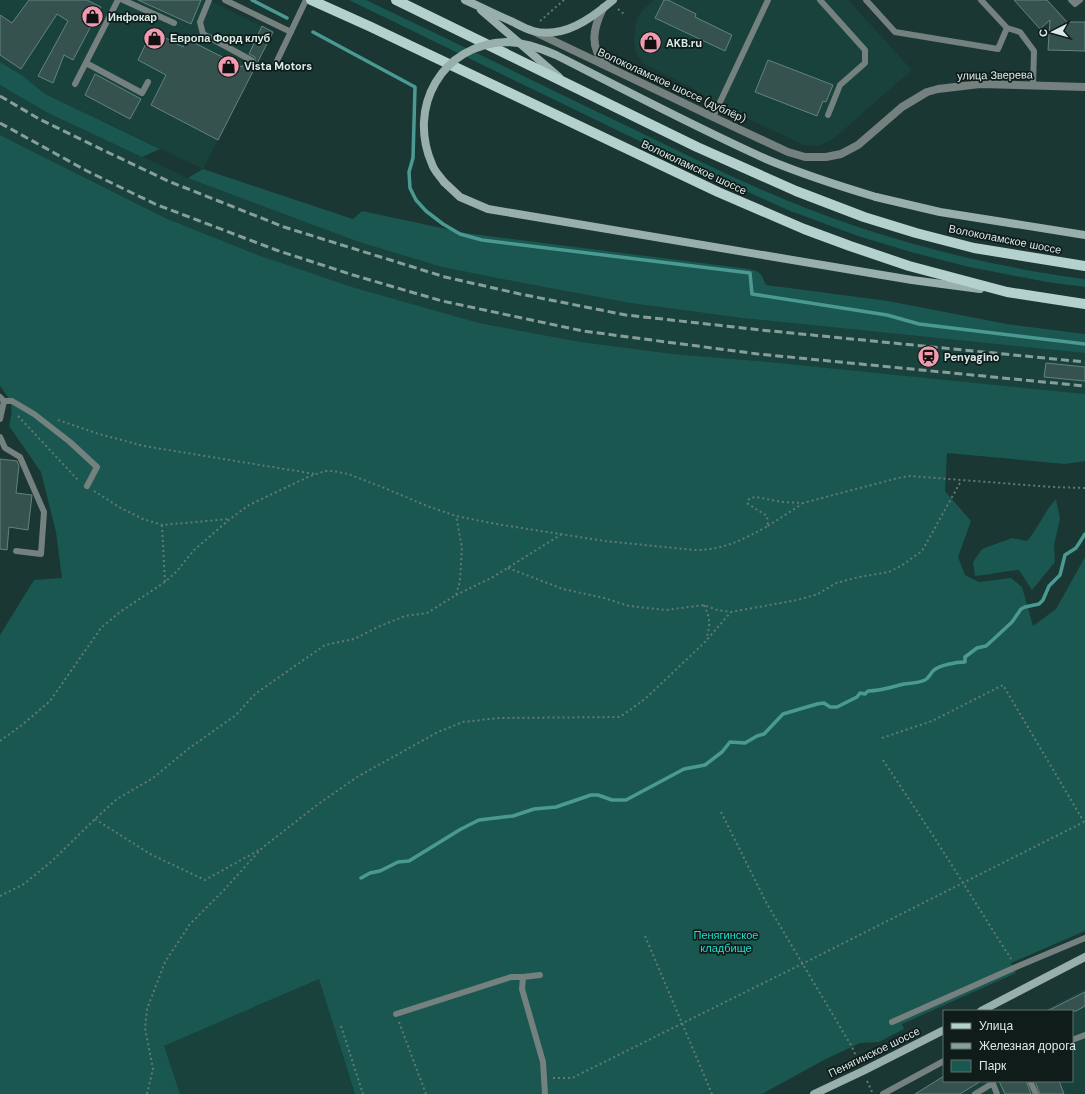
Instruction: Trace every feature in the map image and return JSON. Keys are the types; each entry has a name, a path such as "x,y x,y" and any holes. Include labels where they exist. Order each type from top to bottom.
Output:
{"main road":[{"name":"Волоколамское шоссе","path":"311,0 372,27 718,192 804,229 909,266 1007,292 1085,304"},
{"name":"Волоколамское шоссе","path":"396,0 697,147 796,191 864,217 916,233 974,248 1085,266"},
{"path":"532,31 556,33 569,29 586,21 612,0"},
{"path":"469,2 566,82"},
{"name":"Волоколамское шоссе (дублёр)","path":"469,2 532,31"},
{"path":"1007,292 912,280 488,209 460,198 444,182 432,166 424,138 424,114 430,92 443,72 461,56 482,46 506,42 520,43 556,54 670,113 767,159 835,185 876,197 940,212 1085,235"},
{"path":"983,1010 1085,957"},
{"name":"Пенягинское шоссе","path":"814,1094 943,1031"}],"street":[{"path":"604,8 596,22 595,43 597,53 611,68"},
{"name":"Волоколамское шоссе (дублёр)","path":"532,31 788,152 805,157 826,157 841,154 858,145 872,134"},
{"name":"улица Зверева","path":"872,134 902,107 927,92 938,89 980,84 1085,87"}],"lane":[{"path":"75,84 118,0"},
{"path":"123,0 174,23"},
{"path":"209,0 200,22 203,34 251,60"},
{"path":"225,0 291,32"},
{"path":"276,63 306,0"},
{"path":"713,117 768,0"},
{"path":"820,0 865,50 865,63 840,85 828,115"},
{"path":"866,0 895,32 998,49 1007,28"},
{"path":"981,0 1007,28 1020,32 1034,51 1033,85"},
{"path":"1071,0 1075,4 1080,0"},
{"path":"86,63 142,93 148,82"},
{"path":"0,419 2,399 12,401 34,414 70,442 97,467 87,486"},
{"path":"0,437 5,448 20,457 44,512 41,554 16,551"},
{"path":"892,1022 1085,938"},
{"path":"396,1014 511,977 540,975"},
{"path":"523,977 522,989 543,1062 545,1094"},
{"path":"1073,1040 1083,1036 1085,1043"},
{"path":"883,1094 943,1062"},
{"path":"976,1094 993,1082 998,1094"},
{"path":"1030,1082 1036,1094"}],"path":[{"path":"538,24 564,0"},
{"path":"618,9 624,14"},
{"path":"2,399 81,482 119,507 142,519 162,525 230,519"},
{"path":"53,419 99,434 144,446 316,474"},
{"path":"0,740 22,725 50,701 101,628 120,612 166,582 194,550 230,519 249,504 316,474 333,471 348,474 456,516 496,524 605,541 694,550 709,550 725,547 768,526 803,503"},
{"path":"768,526 767,516 748,504 748,500 751,498 764,498 782,502 803,503 898,478 923,477 961,481 1085,488"},
{"path":"508,568 563,589 604,598 629,606 666,610 704,605 717,610 731,612 797,600 818,594 836,583 859,577 889,572 902,566 922,551 961,481"},
{"path":"456,516 462,547 460,580 456,595"},
{"path":"162,525 166,582"},
{"path":"0,896 24,884 52,861 95,818 117,799 153,778 188,749 236,715 255,694 325,645 354,639 405,616 426,613 456,595 493,577 562,534"},
{"path":"704,605 709,614 710,629 704,642"},
{"path":"95,818 150,854 205,880 262,848 317,805 357,777 438,732 463,722 499,718 620,717 645,699 704,642 731,612"},
{"path":"544,1078 572,1078 1085,823 1003,685 932,720 882,738"},
{"path":"883,760 1016,967"},
{"path":"721,812 767,904 852,1047 857,1059"},
{"path":"147,1094 153,1069 145,1028 147,1009 165,962 190,924 224,890 262,848"},
{"path":"645,936 712,1094"},
{"path":"396,1014 426,1094"},
{"path":"341,1026 363,1094"},
{"path":"866,1078 873,1094"}],"shaded area":[{"path":"0,0 209,0 273,32 203,169 45,94 23,76 0,62"},
{"path":"654,0 848,0 912,70 832,140 819,145 804,145 712,102 698,91 644,64 635,52 634,36 637,18"},
{"path":"0,85 48,113 188,178 359,242 442,267 630,303 742,318 1085,353 1085,394 769,362 673,354 581,342 479,323 352,287 258,255 165,218 0,135"},
{"path":"319,979 355,1094 180,1094 164,1046"},
{"path":"1085,989 1085,1094 914,1094 943,1077 943,1082 1073,1082 1073,1010 1045,1010"}],"green space":[{"path":"349,0 366,0 715,168 772,194 831,218 888,237 972,259 1085,279 1085,287 1047,282 969,267 911,252 858,236 788,210 693,167"},
{"path":"0,62 23,76 45,94 160,149 142,157 48,113 0,85"},
{"name":"Пенягинское кладбище","path":"0,135 165,218 258,255 352,287 479,323 581,342 673,354 769,362 1085,394 1085,461 1065,464 947,453 945,491 971,521 958,557 965,575 979,582 1011,578 1022,587 1033,626 1056,609 1085,557 1085,931 1011,963 1016,973 902,1024 904,1029 879,1042 860,1043 824,1060 762,1094 355,1094 319,979 164,1046 180,1094 0,1094 0,635 34,580 62,578 56,532 41,472 9,426 12,409 11,404 0,386"},
{"path":"203,169 353,219 362,211 465,233 749,269 760,274 766,285 888,301 1007,324 1085,334 1085,353 742,318 630,303 442,267 359,242 188,178"},
{"path":"1056,499 1060,519 1054,545 1055,562 1032,590 1019,570 975,576 973,562 982,549 1012,538 1027,541"}],"building":[{"path":"29,0 87,0 101,7 73,60 64,55 53,83 38,76 68,21 57,14 21,69 0,55 0,15 12,23"},
{"path":"138,0 201,0 191,24"},
{"path":"664,0 668,0 696,14 695,17 732,35 725,51 655,18"},
{"path":"1014,0 1047,0 1067,22 1085,22 1085,51 1048,50 1050,20 1040,29"},
{"path":"262,26 273,32 218,140 151,105 166,75 138,60 152,31 183,47 187,39 242,67 245,62 251,64 255,62 255,57 249,54"},
{"path":"768,60 833,85 826,102 823,101 817,116 755,92"},
{"path":"95,74 141,99 130,119 85,95"},
{"path":"1046,363 1085,367 1085,381 1044,377"},
{"path":"0,459 17,461 19,466 16,493 32,495 28,530 9,527 7,550 0,549"},
{"path":"1085,992 1085,1006 1076,1011 1049,1010"},
{"path":"943,1077 943,1082 979,1082 960,1094 915,1094"},
{"path":"999,1082 1026,1082 1031,1094 1005,1094"},
{"path":"1035,1082 1059,1082 1064,1094 1040,1094"}],"waterway":[{"path":"252,0 287,18"},
{"path":"313,32 415,87 413,158 409,172 410,188 416,200 426,211 443,224 460,234 482,240 750,273 752,294 887,315 919,324 1085,344"},
{"path":"361,878 398,862 409,861 461,829 479,820 513,816 534,809 556,807 591,795 598,795 612,800 626,800 684,769 705,765 722,752 730,742 745,743 764,734 783,714 824,703 830,707 837,707 857,697 860,693 865,694 868,691 882,690 904,684 920,682 926,679 939,667 953,663 965,662 965,657 977,648 986,646 1012,622 1021,609 1039,604 1043,600 1049,586 1060,575 1065,555 1076,548 1085,534"}],"railway":[{"path":"0,96 41,120 168,181 284,227 445,277 520,294 626,315 1085,362"},
{"path":"0,123 87,171 155,204 276,250 353,275 442,301 583,331 758,354 1085,386"}],"place":[{"name":"Инфокар","path":"92,17"},
{"name":"Европа Форд клуб","path":"155,38"},
{"name":"AKB.ru","path":"650,43"},
{"name":"Vista Motors","path":"229,66"},
{"name":"Penyagino","path":"929,357"}]}
